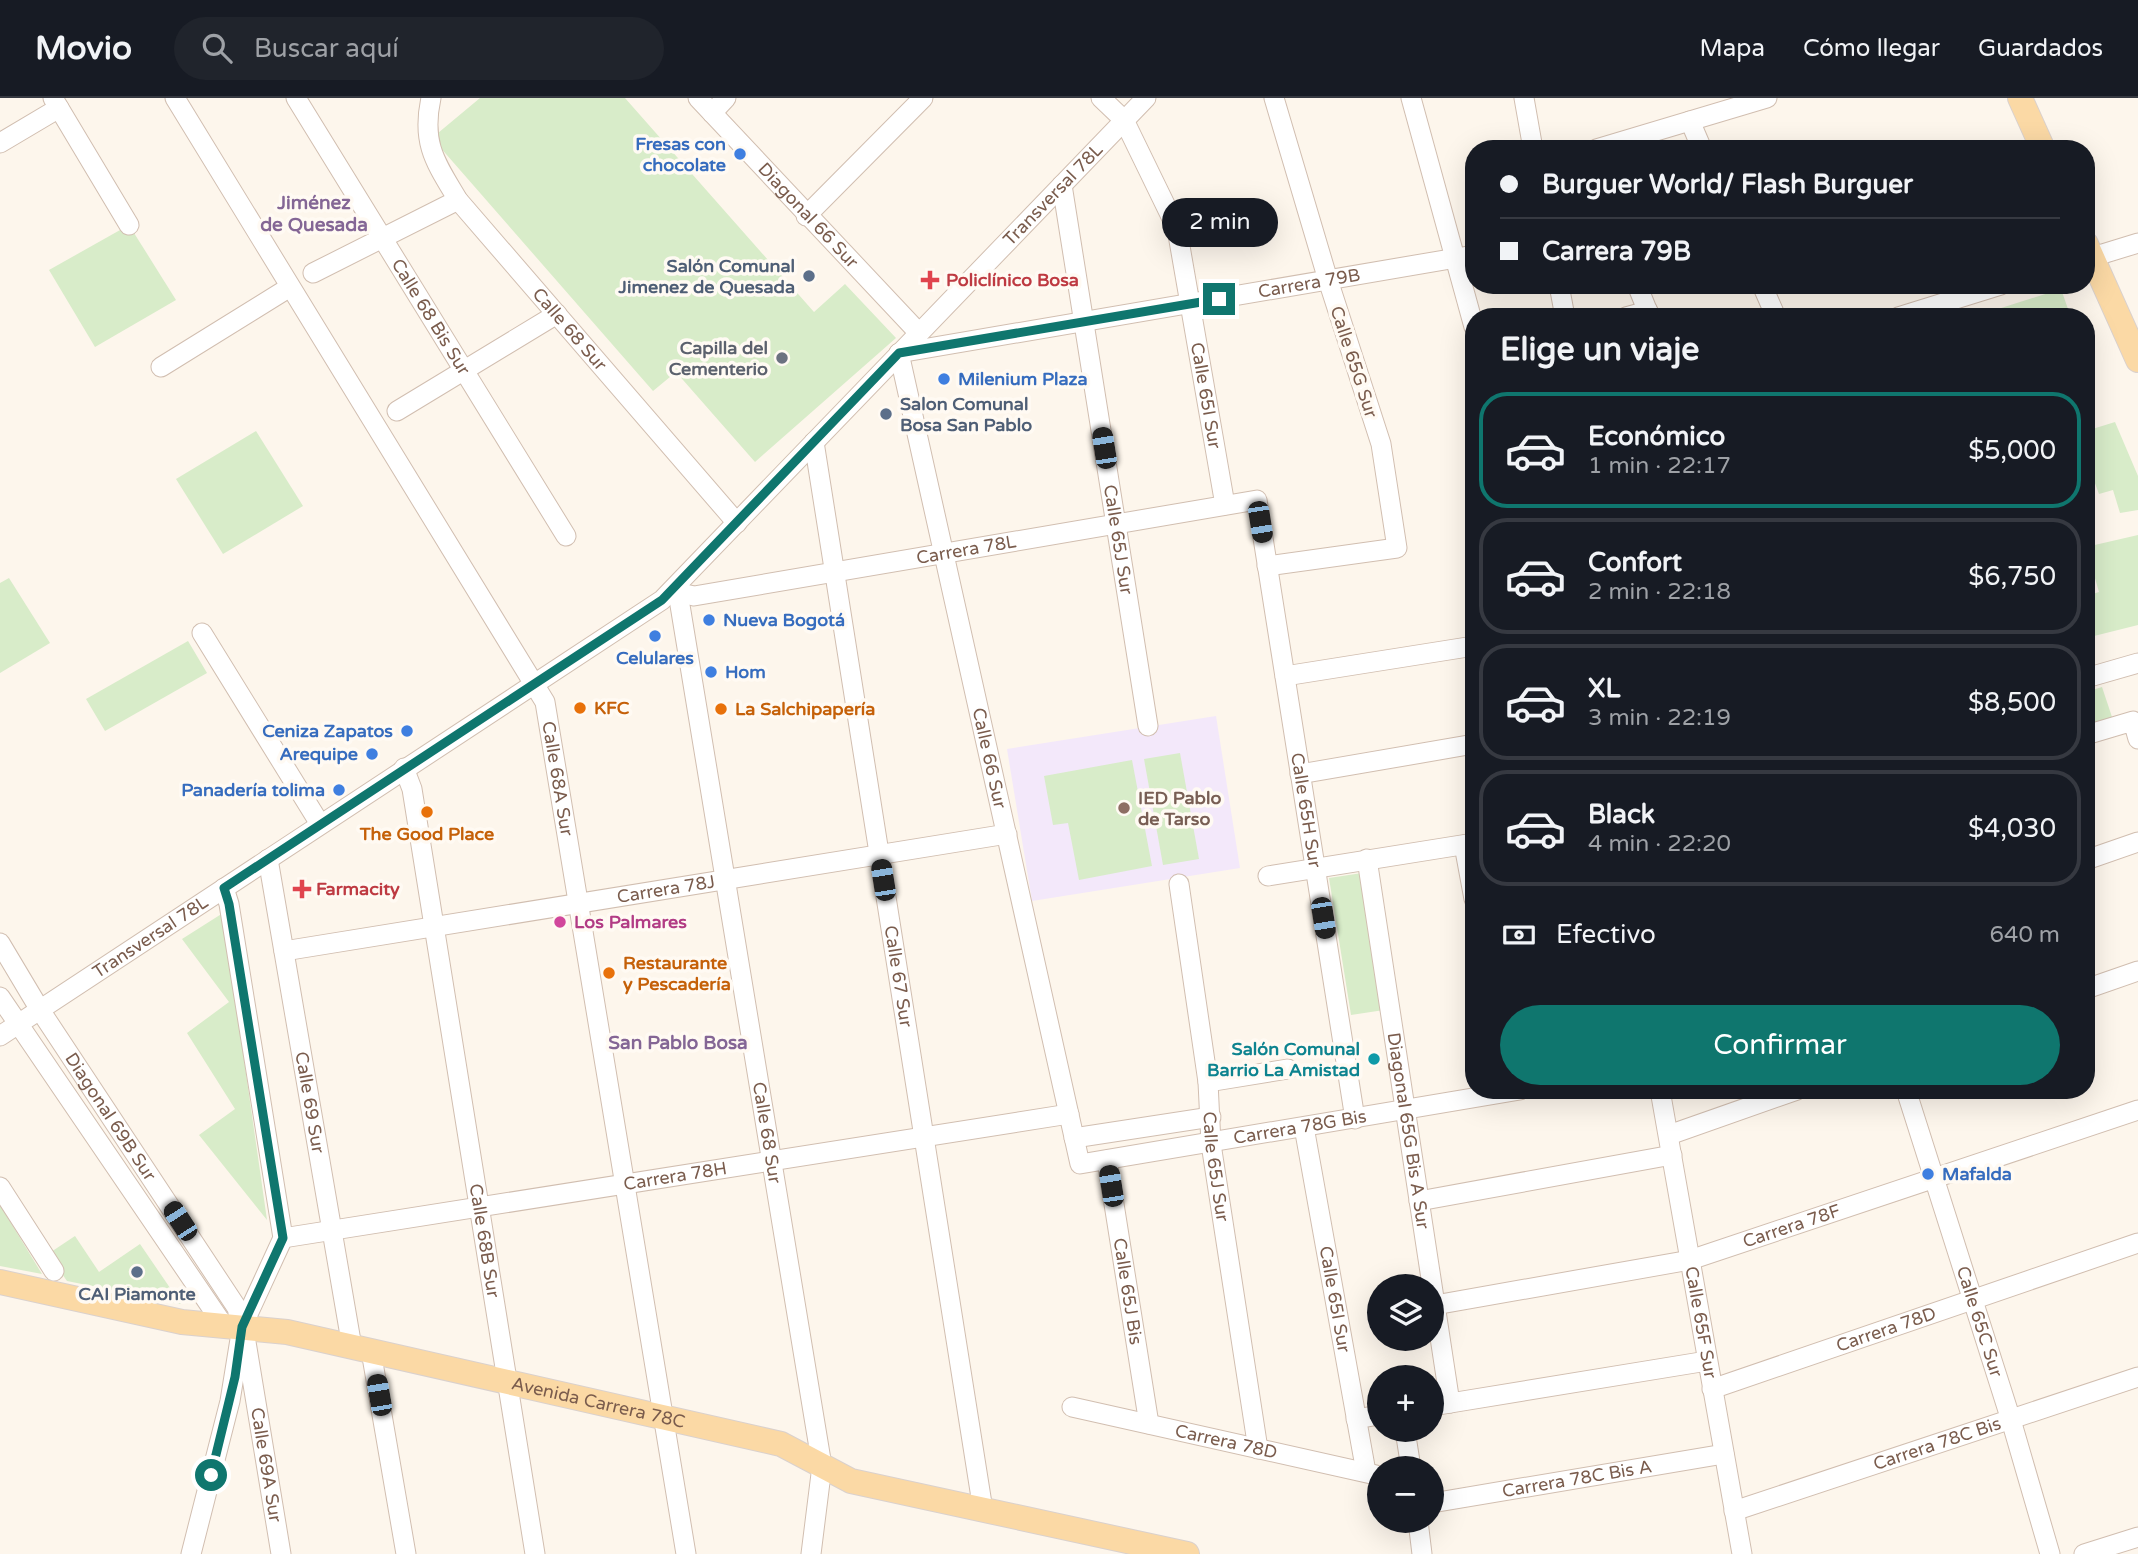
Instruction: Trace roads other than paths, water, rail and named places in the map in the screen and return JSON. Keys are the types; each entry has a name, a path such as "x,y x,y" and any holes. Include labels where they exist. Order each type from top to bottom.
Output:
{"main road":[{"path":"2020,98 2039,140"},
{"path":"2095,269 2138,360"},
{"name":"Avenida Carrera 78C","path":"0,1282 167,1320 287,1332 781,1444 851,1481 1177,1553"}],"street":[{"name":"Calle 68A Sur","path":"175,98 545,702 687,1554"},
{"name":"Calle 68 Bis Sur","path":"296,98 566,536"},
{"name":"Calle 68 Sur","path":"431,98 426,122 431,155 458,200 737,523"},
{"name":"Diagonal 66 Sur","path":"698,98 806,216 919,333"},
{"path":"712,113 726,98"},
{"path":"806,216 923,98"},
{"name":"Calle 65I Sur","path":"1101,98 1124,120 1177,229 1225,505"},
{"name":"Transversal 78L","path":"0,1036 677,587 1146,98"},
{"name":"Calle 65G Sur","path":"1268,566 1396,548 1381,444 1328,280 1274,98"},
{"path":"1411,98 1465,257"},
{"path":"1524,98 1531,140"},
{"path":"1627,140 1767,98"},
{"path":"0,143 56,103 129,225"},
{"path":"1690,121 1698,140"},
{"name":"Calle 65J Sur","path":"1062,185 1148,726"},
{"path":"313,273 458,200"},
{"path":"2095,252 2138,243"},
{"name":"Carrera 79B","path":"899,353 1465,257"},
{"path":"161,367 290,287"},
{"path":"1927,308 1972,294"},
{"path":"397,411 557,314"},
{"name":"Calle 66 Sur","path":"899,353 1080,1164"},
{"name":"Calle 67 Sur","path":"814,442 983,1510"},
{"name":"Carrera 78L","path":"677,587 685,594 694,596 1257,500"},
{"name":"Calle 65H Sur","path":"1257,500 1355,1119"},
{"name":"Calle 68 Sur","path":"677,587 822,1466 811,1554"},
{"path":"202,634 320,824"},
{"path":"1285,676 1465,647"},
{"path":"2095,675 2138,663"},
{"path":"2095,734 2135,730"},
{"path":"1300,774 1465,746"},
{"name":"Calle 68B Sur","path":"404,768 412,789 435,926 535,1554"},
{"name":"Carrera 78J","path":"284,951 1007,834"},
{"path":"2095,856 2138,842"},
{"path":"1268,876 1465,845"},
{"name":"Calle 69 Sur","path":"268,859 332,1230 406,1554"},
{"name":"Diagonal 65G Bis A Sur","path":"1367,859 1430,1274"},
{"name":"Calle 65J Sur","path":"1179,884 1208,1082 1211,1144 1258,1449"},
{"path":"191,1554 230,1401 233,1326 283,1238 229,904 224,888"},
{"name":"Diagonal 69B Sur","path":"0,943 40,1010 237,1308 233,1326"},
{"path":"2095,986 2138,971"},
{"name":"Diagonal 69B Sur","path":"0,997 17,1025 233,1326"},
{"path":"1208,1082 1288,1069"},
{"name":"Carrera 78G Bis","path":"1080,1164 1468,1099"},
{"name":"Calle 65F Sur","path":"1662,1099 1742,1554"},
{"path":"1419,1201 1671,1145 1776,1099"},
{"name":"Calle 65C Sur","path":"1909,1099 2011,1420 2050,1554"},
{"name":"Carrera 78F","path":"1444,1303 1690,1260 2138,1110"},
{"name":"Carrera 78H","path":"283,1238 1069,1114"},
{"name":"Carrera 78G Bis","path":"1074,1138 1211,1117"},
{"name":"Calle 65I Sur","path":"1304,1128 1356,1419 1367,1457"},
{"name":"Calle 65J Bis","path":"1107,1160 1149,1424"},
{"path":"0,1188 54,1271"},
{"name":"Carrera 78D","path":"1712,1389 2138,1243"},
{"name":"Calle 69A Sur","path":"233,1326 281,1554"},
{"path":"1444,1405 1707,1361"},
{"name":"Carrera 78C Bis","path":"1734,1511 2138,1377"},
{"name":"Carrera 78D","path":"1072,1407 1367,1473"},
{"path":"1356,1419 1367,1417"},
{"name":"Carrera 78C Bis A","path":"1444,1501 1724,1454"},
{"path":"1419,1533 1422,1554"},
{"path":"2084,1554 2138,1537"}],"place":[{"name":"Fresas con chocolate","path":"740,154"},
{"name":"Salón Comunal Jimenez de Quesada","path":"809,276"},
{"name":"Policlínico Bosa","path":"930,280"},
{"name":"Capilla del Cementerio","path":"782,358"},
{"name":"Milenium Plaza","path":"944,379"},
{"name":"Salon Comunal Bosa San Pablo","path":"886,414"},
{"name":"Nueva Bogotá","path":"709,620"},
{"name":"Celulares","path":"655,636"},
{"name":"Hom","path":"711,672"},
{"name":"KFC","path":"580,708"},
{"name":"La Salchipapería","path":"721,709"},
{"name":"Ceniza Zapatos","path":"407,731"},
{"name":"Arequipe","path":"372,754"},
{"name":"Panadería tolima","path":"339,790"},
{"name":"IED Pablo de Tarso","path":"1124,808"},
{"name":"The Good Place","path":"427,812"},
{"name":"Farmacity","path":"302,889"},
{"name":"Los Palmares","path":"560,922"},
{"name":"Restaurante y Pescadería","path":"609,973"},
{"name":"Salón Comunal Barrio La Amistad","path":"1374,1059"},
{"name":"Mafalda","path":"1928,1174"},
{"name":"CAI Piamonte","path":"137,1272"}],"district":[{"name":"Jiménez de Quesada","path":"314,214"},
{"name":"San Pablo Bosa","path":"678,1043"}]}
